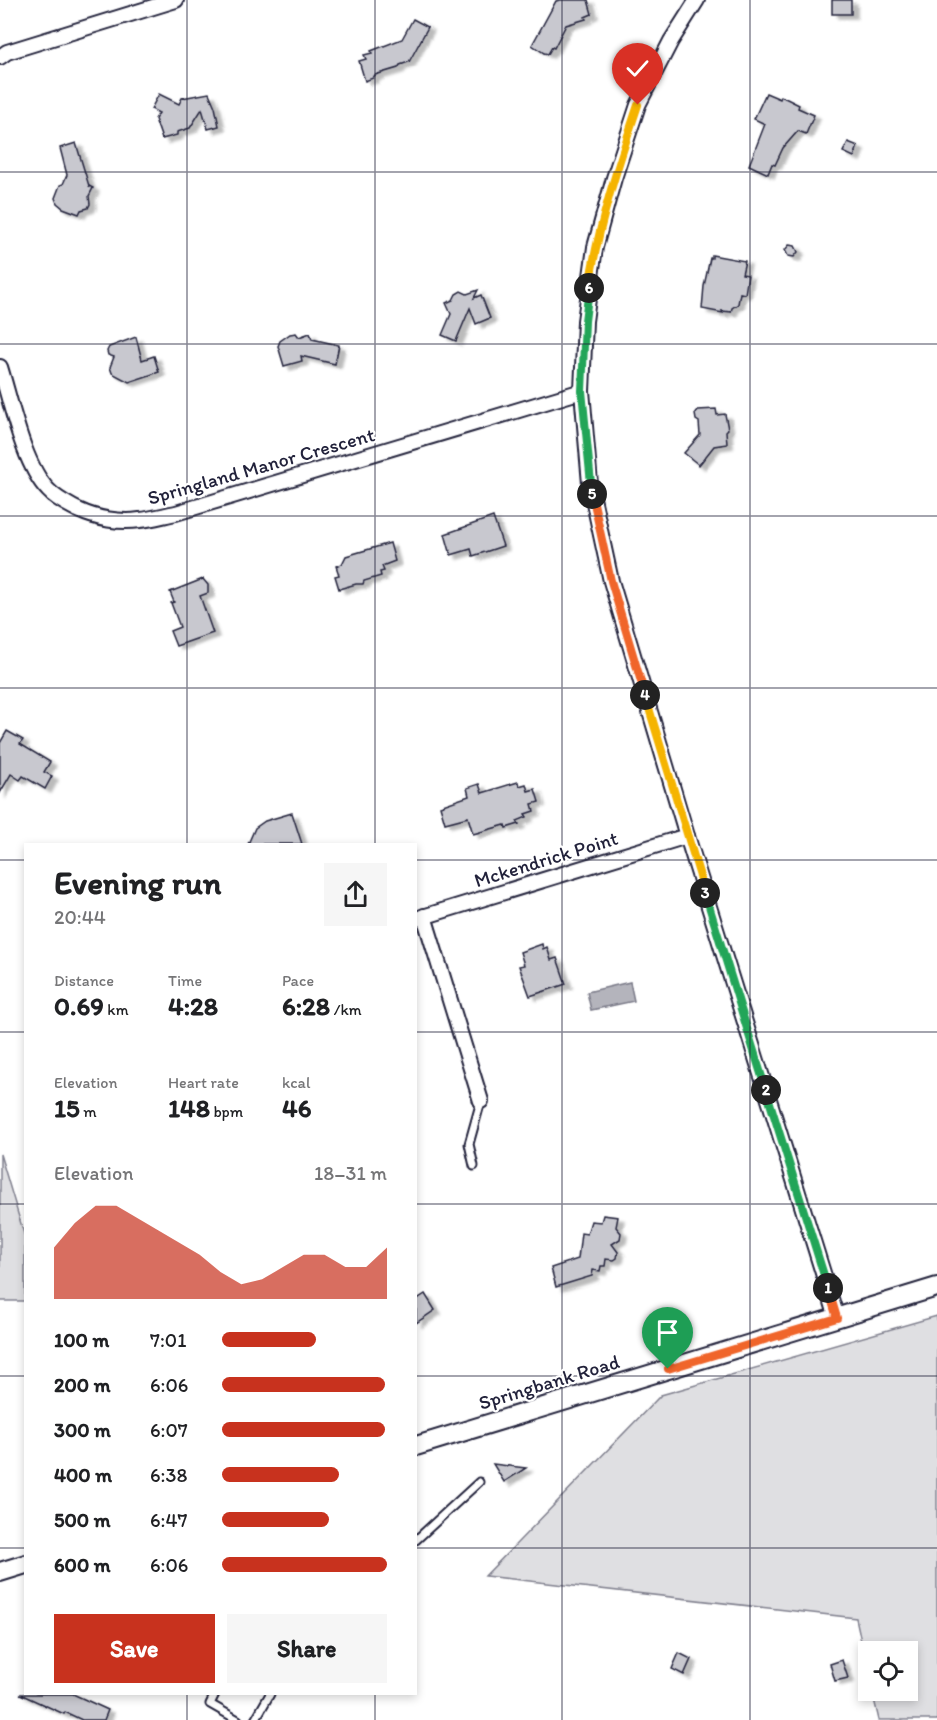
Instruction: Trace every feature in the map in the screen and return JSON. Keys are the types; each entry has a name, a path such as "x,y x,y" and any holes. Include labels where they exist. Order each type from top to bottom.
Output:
{"street":[{"path":"0,57 7,52 176,0"},
{"path":"697,0 671,41 638,105 614,178 596,247 585,321 582,391 590,484 611,581 687,836 837,1318"},
{"name":"Springland Manor Crescent","path":"0,367 26,452 46,489 67,504 91,516 140,521 176,513 582,391"},
{"name":"Mckendrick Point","path":"420,918 687,836"},
{"path":"420,918 482,1101"},
{"name":"Springbank Road","path":"417,1446 937,1287"},
{"path":"0,1572 24,1565"}],"lane":[{"path":"474,1166 469,1144 482,1101"},
{"path":"417,1539 479,1482"},
{"path":"214,1695 210,1704 238,1720"},
{"path":"255,1720 269,1695"}],"shaded area":[{"path":"630,982 634,1001 591,1010 587,992"},
{"path":"0,1154 24,1234 24,1301 0,1301"},
{"path":"937,1316 937,1720 879,1720 874,1701 918,1701 918,1641 861,1641 856,1618 485,1576 661,1395"}],"building":[{"path":"588,0 592,14 585,17 586,19 566,25 554,48 552,47 548,54 544,53 532,45 556,1"},
{"path":"832,0 851,0 851,14 832,14"},
{"path":"413,19 428,27 409,62 365,81 359,61 366,59 364,55 372,53 371,51 402,39"},
{"path":"209,93 219,126 208,129 202,109 190,128 162,139 155,119 159,113 151,109 159,94 179,104 182,98"},
{"path":"766,93 780,99 781,96 799,105 798,108 814,115 806,134 798,131 783,148 768,174 749,165 765,124 754,119"},
{"path":"848,142 858,146 854,157 843,152"},
{"path":"76,143 89,186 93,188 89,196 88,208 81,210 79,214 63,208 55,198 67,175 60,148"},
{"path":"789,245 795,246 798,252 794,257 788,256 785,250"},
{"path":"712,255 745,261 742,274 748,275 745,294 740,293 738,304 732,308 731,312 722,311 723,313 702,309 704,286"},
{"path":"478,290 474,298 481,295 490,318 476,324 470,308 456,341 442,335 451,314 446,303 453,300 461,291 467,294"},
{"path":"296,333 299,337 310,333 312,339 339,345 335,364 301,356 302,361 284,366 278,346 280,341"},
{"path":"136,337 142,360 154,356 159,372 129,382 112,373 110,367 114,357 108,355 107,351 109,347"},
{"path":"716,409 717,415 725,414 728,429 726,431 727,444 714,446 699,465 684,453 700,435 699,422 695,414 698,410"},
{"path":"493,517 503,546 473,556 471,549 451,555 445,534"},
{"path":"390,543 395,561 382,566 384,571 380,572 381,576 364,581 363,584 339,589 335,576 339,575 336,566 342,564 346,556"},
{"path":"203,579 208,585 208,593 200,596 213,633 176,646 170,631 180,627 171,603 174,602 170,592"},
{"path":"7,731 23,740 20,744 50,762 44,772 52,776 45,789 23,776 20,780 11,774 0,793 0,743"},
{"path":"518,782 519,786 526,784 528,791 535,789 539,802 532,804 534,811 525,814 527,817 517,821 519,824 506,828 505,825 473,834 468,817 445,823 440,806 469,796 467,788 479,784 482,793"},
{"path":"292,813 302,843 248,843 255,828 265,821"},
{"path":"542,944 543,949 547,947 551,960 557,958 566,984 530,996 519,966 524,965 520,952"},
{"path":"603,1215 618,1217 616,1227 621,1233 620,1239 612,1244 618,1252 617,1258 606,1259 605,1266 601,1266 600,1271 593,1270 592,1276 556,1287 551,1268 578,1259 581,1233 587,1234 591,1221 601,1222"},
{"path":"425,1294 435,1310 417,1322 417,1299"},
{"path":"493,1464 526,1468 504,1482"},
{"path":"679,1653 691,1659 684,1675 672,1669"},
{"path":"842,1660 848,1678 835,1681 830,1664"},
{"path":"20,1694 75,1695 108,1710 104,1720 82,1720 65,1712 64,1714"}],"route":[{"path":"638,105 614,178 596,247 589,287 582,391 590,484 611,581 687,836 837,1318 668,1369"}]}
